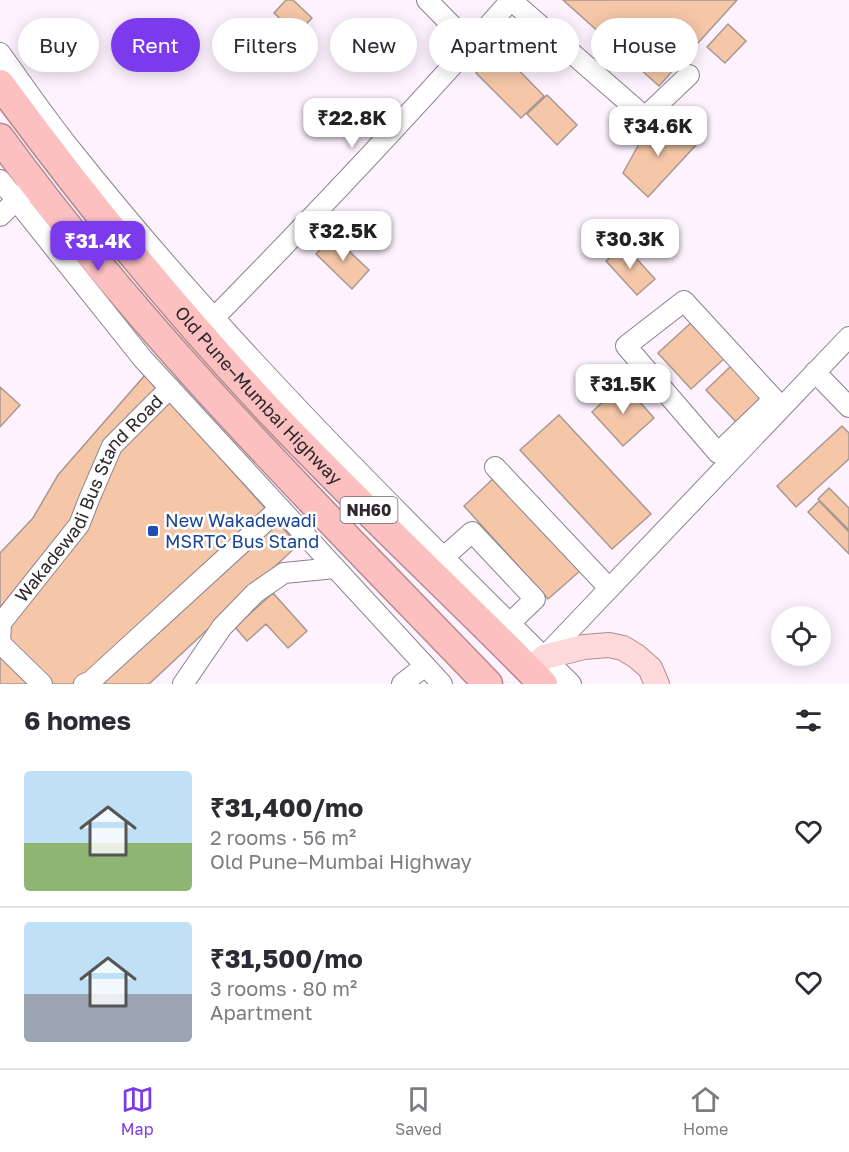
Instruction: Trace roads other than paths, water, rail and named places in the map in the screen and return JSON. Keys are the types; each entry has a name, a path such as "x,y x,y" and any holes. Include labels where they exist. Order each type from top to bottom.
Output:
{"highway":[{"name":"Old Pune–Mumbai Highway","path":"0,84 39,137 199,334 266,407 539,671"},
{"name":"Old Pune–Mumbai Highway","path":"0,138 25,192 243,429 488,684"}],"main road":[{"path":"539,671 584,647 609,645 623,648 636,656 650,669 657,684"}],"street":[{"path":"427,0 445,18"},
{"path":"495,18 511,0 645,117 689,75"},
{"path":"0,53 72,151 214,318 288,397 510,623 539,671 571,684"},
{"path":"214,318 354,174 447,72"},
{"path":"0,180 25,192 143,359 442,684"},
{"path":"0,216 25,192"},
{"path":"778,403 684,301 626,346 718,453 778,403 815,372 849,337"},
{"path":"815,372 849,406"},
{"name":"Wakadewadi Bus Stand Road","path":"42,684 0,643 1,623 79,525 112,446 170,388"},
{"path":"539,671 609,588 778,403"},
{"path":"495,466 609,588"},
{"path":"84,684 91,681 280,508"},
{"path":"444,557 472,532 535,599 510,623"},
{"path":"183,684 222,627 255,593 284,573 335,568"},
{"path":"402,684 425,666"}],"place":[{"name":"New Wakadewadi MSRTC Bus Stand","path":"153,531"}]}
